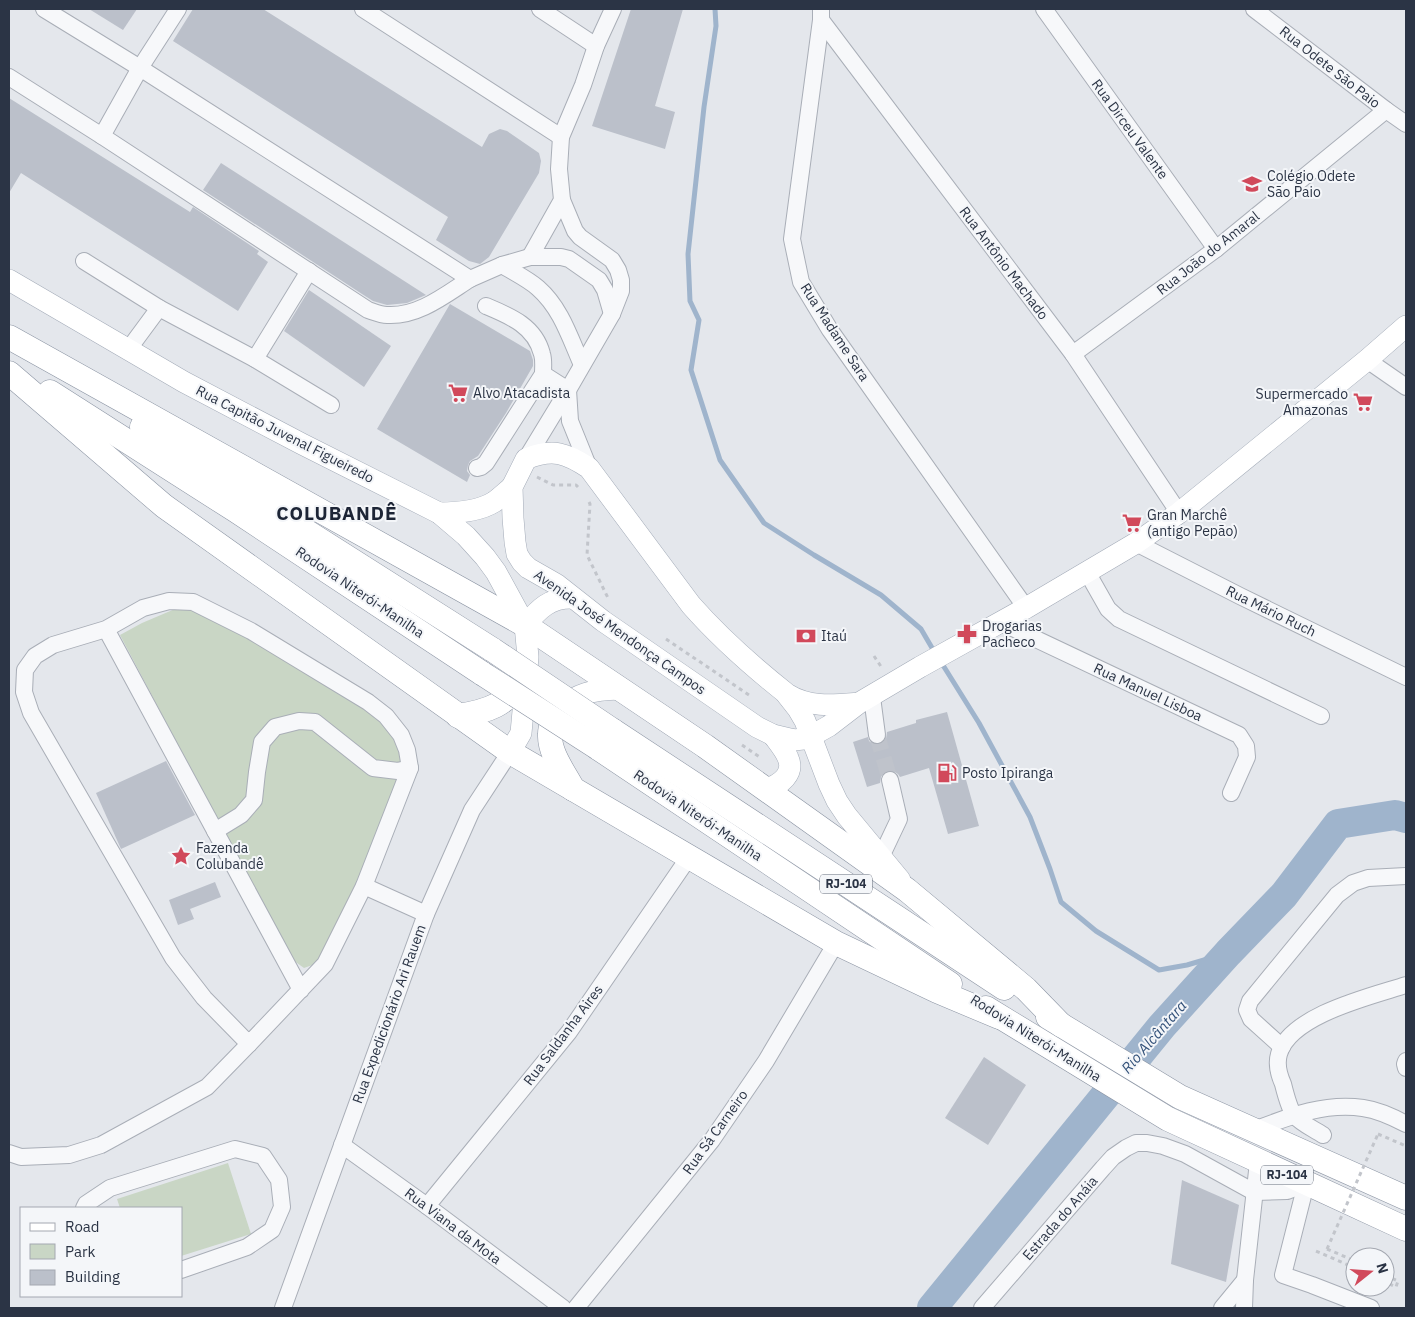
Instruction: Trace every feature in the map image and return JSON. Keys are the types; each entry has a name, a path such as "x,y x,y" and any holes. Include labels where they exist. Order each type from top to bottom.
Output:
{"highway":[{"path":"9,337 525,625 705,746 907,890 1026,989 1070,1031"},
{"name":"Rodovia Niterói-Manilha","path":"9,337 152,434 493,650 605,739 999,1017 1168,1119 1406,1229"},
{"name":"Rodovia Niterói-Manilha","path":"9,366 235,510 483,674 605,739 1070,1031 1180,1097 1406,1198"},
{"path":"9,372 164,506 458,716 516,742 574,790 836,944 937,991 999,1017"},
{"path":"458,716 473,714 495,707 506,701 525,680"},
{"path":"558,708 552,723 550,743 553,753 574,790"}],"main road":[{"name":"Rua Capitão Juvenal Figueiredo","path":"9,280 184,382 439,513 466,536 485,557 501,580 525,625"},
{"name":"Avenida José Mendonça Campos","path":"865,700 835,705 811,704 787,694 710,626 691,605 589,468 567,455 549,452 536,455 530,467 512,487 513,518 518,554 528,568 556,584 603,621 757,727 773,735 794,740 803,739 830,726 865,700 920,667 1026,608 1136,543 1179,513 1406,326"},
{"path":"439,513 468,511 492,503 512,487"},
{"path":"525,625 549,603 563,598 573,598"},
{"name":"Rua Expedicionário Ari Rauem","path":"516,742 528,657 525,625"},
{"name":"Rua Expedicionário Ari Rauem","path":"516,742 558,708 578,696 597,689 620,689"},
{"path":"766,789 782,781 789,772 789,759 773,735 783,730 790,720 792,712 787,694"},
{"path":"787,694 798,709 811,736 837,801 907,890"}],"street":[{"path":"44,9 140,68 470,279"},
{"path":"102,136 140,68 178,9"},
{"path":"363,9 561,137"},
{"path":"540,9 596,46"},
{"path":"530,467 568,390 612,314 621,291 622,280 612,260 580,237 575,231 562,200 559,169 561,137 583,85 596,46 614,9"},
{"name":"Rua Dirceu Valente","path":"1044,9 1216,249"},
{"name":"Rua Odete São Paio","path":"1254,9 1406,124"},
{"name":"Rua Antônio Machado","path":"821,14 1073,354 1179,513"},
{"name":"Rua Madame Sara","path":"821,14 792,239 801,282 830,330 1026,608"},
{"path":"9,77 368,310 386,315 406,314 430,304 470,279 502,265 530,257 561,257 569,259 599,280 605,290 612,314"},
{"name":"Rua João do Amaral","path":"1073,354 1216,249 1386,110"},
{"path":"530,257 562,200"},
{"path":"84,261 159,308 255,359 331,405"},
{"path":"502,265 538,288 553,305 562,320 582,365"},
{"path":"255,359 309,271"},
{"path":"477,468 486,464 543,374 542,354 536,340 524,325 510,316 486,306"},
{"path":"128,350 159,308"},
{"path":"1367,360 1406,387"},
{"path":"543,374 568,390"},
{"path":"568,390 570,421 589,468"},
{"name":"Rua Mário Ruch","path":"1136,543 1406,677"},
{"path":"1087,572 1108,609 1119,619 1321,716"},
{"path":"9,1153 21,1157 69,1155 101,1145 207,1087 249,1044 301,990 325,964 364,886 410,768 407,750 401,736 386,716 368,702 251,631 193,602 169,601 143,608 106,629 53,645 35,656 25,670 24,692 31,713 173,958 204,998 249,1044"},
{"name":"Rua Manuel Lisboa","path":"1000,622 1239,735 1246,746 1247,757 1231,793"},
{"path":"106,629 301,990"},
{"path":"865,700 877,734"},
{"path":"215,831 241,815 254,800 262,742 275,727 299,721 315,722 372,768 398,771 410,768"},
{"name":"Rua Expedicionário Ari Rauem","path":"284,1308 426,914 472,810 516,742"},
{"path":"881,857 900,819 890,780"},
{"name":"Rua Saldanha Aires","path":"427,1206 569,1032 690,857"},
{"path":"1282,1047 1251,1020 1247,1010 1250,1002 1337,895 1353,883 1368,878 1406,876"},
{"path":"364,886 426,914"},
{"name":"Rua Sá Carneiro","path":"576,1308 712,1140 766,1060 836,944"},
{"path":"1323,1135 1294,1115 1280,1076 1278,1064 1282,1047 1295,1032 1312,1019 1341,1006 1406,985"},
{"path":"1406,1062 1406,1068"},
{"path":"1327,1163 1323,1135 1327,1120 1347,1107"},
{"path":"1254,1130 1294,1115 1321,1109 1347,1107 1364,1108 1393,1117 1406,1124"},
{"name":"Estrada do Anáia","path":"982,1308 1113,1157 1136,1143 1163,1146 1185,1154 1254,1192"},
{"name":"Rua Viana da Mota","path":"342,1145 563,1308"},
{"path":"84,1207 86,1204 110,1188 235,1149 264,1156 279,1180 282,1207 272,1230 247,1247 182,1270"},
{"path":"1244,1308 1245,1280 1258,1162"},
{"path":"1254,1192 1287,1191 1306,1184"},
{"path":"1306,1184 1283,1275 1371,1308"},
{"path":"1222,1308 1245,1280"}],"path":[{"path":"530,467 553,485 576,485 580,490"},
{"path":"585,497 590,504 587,555 609,601"},
{"path":"662,636 752,698"},
{"path":"748,703 756,692"},
{"path":"1345,1257 1327,1249 1378,1134 1406,1146"},
{"path":"1316,1251 1345,1264"}],"green space":[{"path":"182,606 204,612 372,712 391,730 403,751 402,778 321,962 304,968 290,958 120,635 142,623"},
{"path":"228,1163 251,1234 182,1256 182,1207 120,1207 117,1199"}],"building":[{"path":"89,9 137,9 123,30"},
{"path":"193,9 263,9 482,147 489,134 500,129 507,131 539,153 541,161 539,173 489,257 480,264 469,261 436,240 448,217 173,41"},
{"path":"631,9 683,9 655,106 675,112 665,149 592,126"},
{"path":"9,98 190,212 193,207 259,251 257,254 268,262 238,311 21,173 9,193"},
{"path":"221,163 426,295 407,303 387,305 373,301 362,294 203,190"},
{"path":"309,290 391,346 364,387 284,331"},
{"name":"Alvo Atacadista","path":"450,304 530,351 533,360 533,366 506,413 478,456 470,461 467,471 470,475 467,482 377,429"},
{"path":"947,712 979,826 948,834 929,768 900,777 893,771 887,770 881,777 880,783 867,787 853,742 868,737 869,741 873,744 879,745 886,739 887,732 916,723 916,720"},
{"path":"166,761 195,815 121,849 96,793"},
{"path":"215,882 221,897 190,909 194,919 178,925 169,900"},
{"path":"984,1057 1026,1085 988,1145 945,1118"},
{"path":"1182,1180 1239,1205 1226,1282 1171,1264"}],"waterway":[{"path":"715,9 716,26 704,107 688,254 690,301 699,320 691,370 720,460 764,523 881,595 921,629 935,653"},
{"path":"941,662 979,723 1030,817 1061,902 1096,931 1159,970 1187,965 1228,953"},
{"name":"Rio Alcântara","path":"932,1308 1162,1026 1284,895 1338,824 1395,815 1406,818"}],"tunnel":[{"path":"877,735 890,780"}],"place":[{"name":"Colégio Odete São Paio","path":"1252,184"},
{"name":"Alvo Atacadista","path":"458,393"},
{"name":"Supermercado Amazonas","path":"1363,402"},
{"name":"Gran Marchê (antigo Pepão)","path":"1132,523"},
{"name":"Drogarias Pacheco","path":"967,634"},
{"name":"Itaú","path":"806,636"},
{"name":"Posto Ipiranga","path":"947,773"},
{"name":"Fazenda Colubandê","path":"181,856"}],"district":[{"name":"COLUBANDÊ","path":"337,513"}]}
